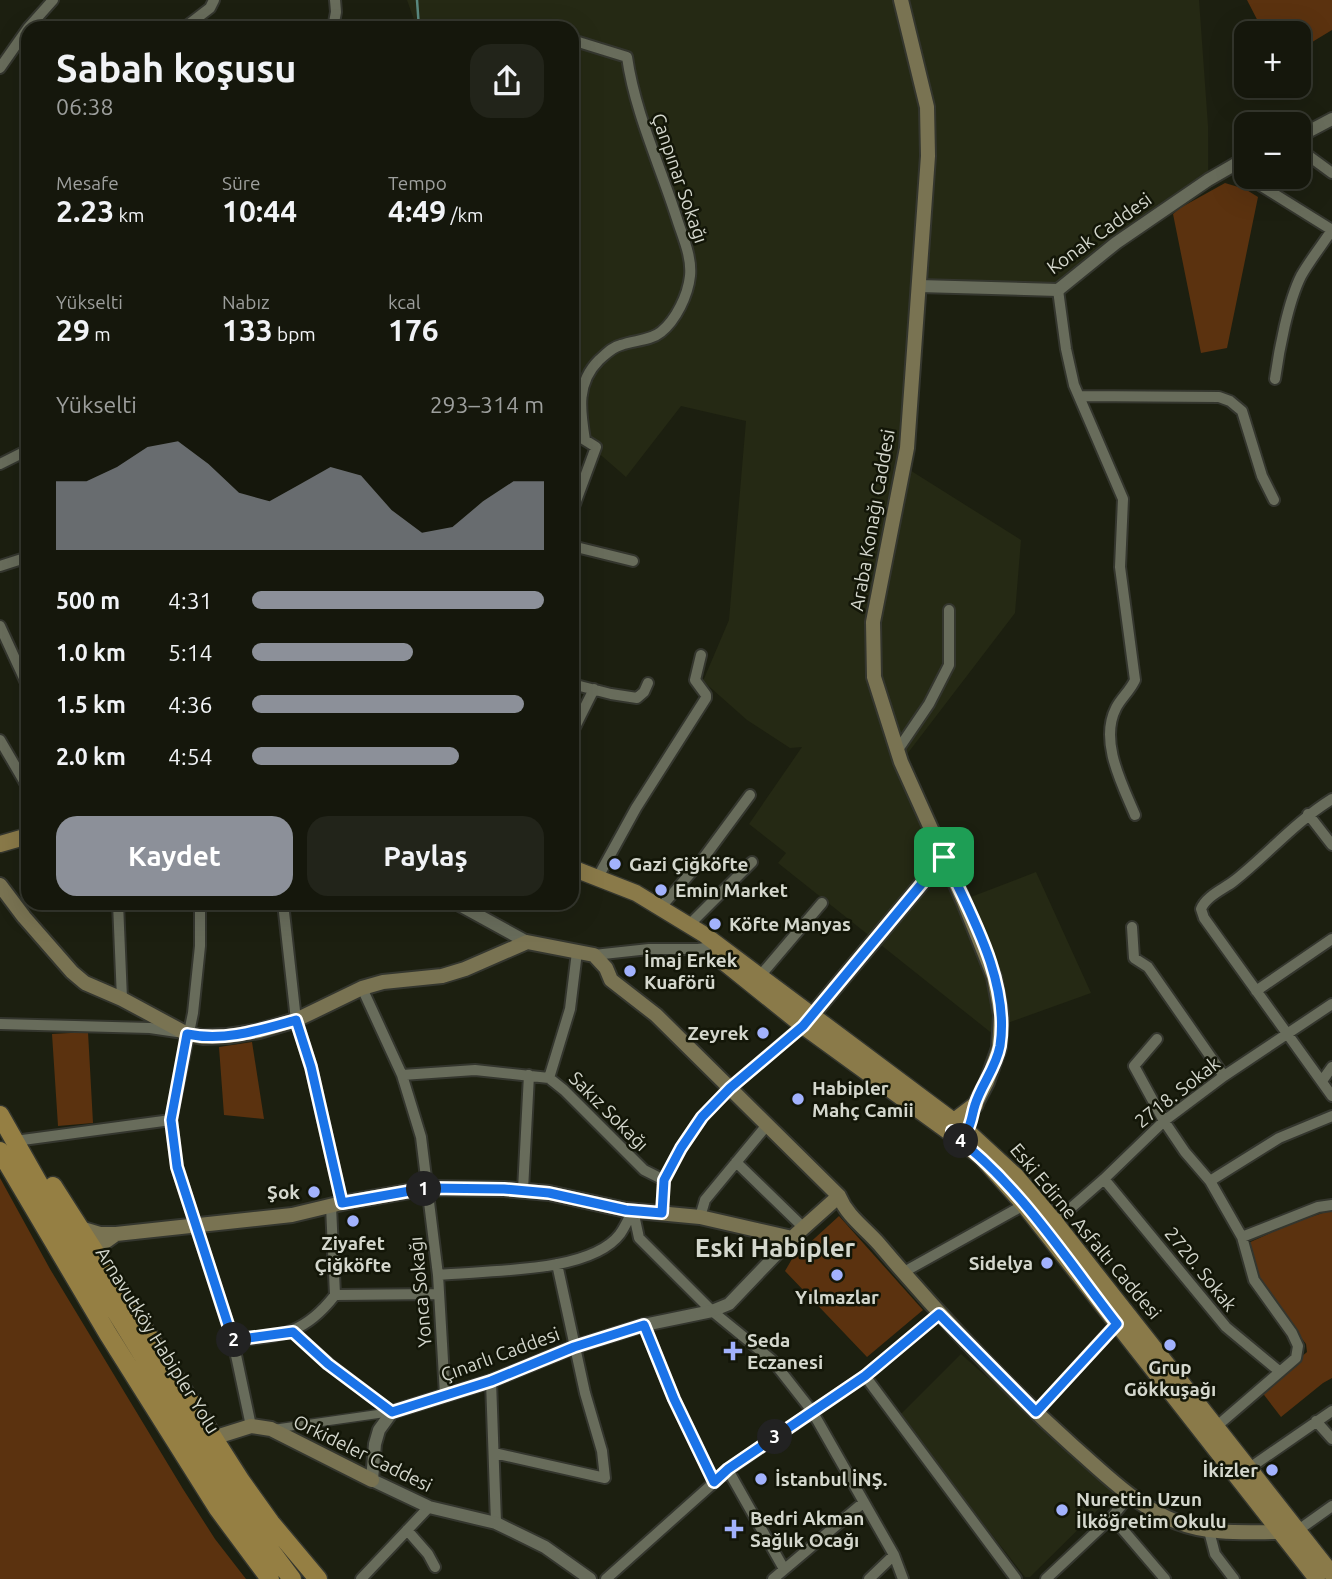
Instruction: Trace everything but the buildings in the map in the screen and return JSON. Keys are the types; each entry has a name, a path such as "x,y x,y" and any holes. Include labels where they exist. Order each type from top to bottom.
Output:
{"highway":[{"name":"Arnavutköy Habipler Yolu","path":"0,1115 8,1146 108,1334 218,1510 270,1579"},
{"name":"Arnavutköy Habipler Yolu","path":"8,1146 96,1267 229,1495 292,1579"},
{"path":"8,1146 45,1174 80,1228 96,1267 174,1376 271,1523 318,1579"}],"main road":[{"name":"Araba Konağı Caddesi","path":"901,0 920,70 929,118 907,448 873,622 874,677 897,751 988,959 1001,1016 999,1048 987,1082 975,1105"},
{"path":"2,840 21,837"},
{"path":"808,1020 944,857"},
{"name":"Eski Edirne Asfaltı Caddesi","path":"579,870 661,907 690,925 709,944 1016,1176 1217,1426 1289,1531 1317,1579"},
{"name":"Eski Edirne Asfaltı Caddesi","path":"579,882 642,908 760,975 808,1020 918,1109 957,1129 1024,1205 1234,1475 1332,1574"},
{"path":"0,885 24,917 85,984 122,999 187,1034 203,1037 260,1031 296,1020 362,988 383,982 442,976 465,970 527,942 594,955 606,968 611,980 656,1016 839,1196 844,1208 939,1314 1036,1412 1129,1496 1177,1522 1209,1531 1289,1531"},
{"path":"957,1129 973,1119 975,1105"},
{"path":"80,1228 100,1234 117,1234 197,1226 292,1215 427,1188 549,1193 633,1210 700,1217 792,1238"},
{"name":"Çınarlı Caddesi","path":"792,1238 839,1196"},
{"path":"96,1267 102,1244 117,1234"},
{"name":"Çınarlı Caddesi","path":"214,1438 251,1426 271,1429"},
{"name":"Orkideler Caddesi","path":"271,1429 372,1480"}],"street":[{"path":"34,21 53,0"},
{"path":"193,21 210,8 214,0"},
{"path":"334,21 335,0"},
{"path":"0,68 21,38"},
{"name":"Çanpınar Sokağı","path":"579,42 627,57 631,88 665,180 690,263 690,278 685,298 661,333 619,345 592,367 581,388 580,413 584,439"},
{"path":"1311,130 1332,119"},
{"path":"1311,158 1332,173"},
{"name":"Konak Caddesi","path":"919,286 1059,290 1116,243 1234,164"},
{"path":"1230,166 1234,168"},
{"path":"1267,189 1332,230 1296,289 1275,379"},
{"path":"1059,290 1066,349 1079,396 1123,499 1120,567 1135,680 1114,710 1111,746 1135,815"},
{"path":"1079,396 1219,397 1230,401 1242,411 1262,476 1274,500"},
{"path":"579,436 596,447 579,490"},
{"path":"0,464 21,454"},
{"path":"579,549 633,561"},
{"path":"0,566 21,559"},
{"path":"897,751 929,704 949,666 949,610"},
{"path":"0,626 21,672"},
{"path":"598,877 636,808 706,698 695,681 701,655"},
{"path":"579,686 637,698 648,683"},
{"path":"579,719 594,689"},
{"path":"0,740 21,776"},
{"path":"661,907 702,860 750,795"},
{"path":"1332,799 1308,814 1234,881 1202,905 1204,918 1332,1096"},
{"path":"1308,814 1332,845"},
{"path":"690,925 752,862"},
{"path":"760,975 821,903"},
{"path":"118,910 122,999"},
{"path":"200,910 200,946 193,1013 171,1120 177,1167 233,1340 251,1426"},
{"path":"233,1340 293,1332 324,1309 335,1295 336,1205 317,1092 296,1020 284,910"},
{"path":"469,910 527,942"},
{"path":"1132,927 1134,958 1148,967 1224,1076"},
{"path":"1256,991 1332,939"},
{"path":"594,955 709,944"},
{"path":"550,1078 570,1009 577,952"},
{"name":"Yonca Sokağı","path":"362,988 402,1074 421,1138 438,1275 445,1395"},
{"name":"2718. Sokak","path":"1055,1222 1164,1121 1224,1076 1332,1004"},
{"path":"662,1213 664,1180 702,1117 730,1088 808,1020"},
{"path":"6,1024 150,1028 187,1034"},
{"path":"1157,1039 1134,1066 1164,1121 1185,1152 1210,1181 1242,1237 1254,1280 1292,1333 1298,1346 1296,1358 1217,1426"},
{"path":"1322,1081 1332,1067"},
{"name":"Sakız Sokağı","path":"402,1074 475,1070 550,1078 644,1170 664,1180"},
{"path":"523,1190 529,1075"},
{"path":"1210,1181 1279,1138 1332,1116"},
{"path":"8,1146 171,1120"},
{"path":"700,1217 705,1200 767,1125"},
{"path":"736,1162 804,1228"},
{"name":"2720. Sokak","path":"1104,1179 1226,1327 1279,1371"},
{"path":"902,1273 1024,1205"},
{"path":"1242,1237 1318,1207 1332,1205"},
{"path":"438,1275 516,1270 592,1255 619,1236 633,1210"},
{"path":"633,1210 639,1238 712,1311 772,1360 812,1411 894,1555 903,1579"},
{"name":"Çınarlı Caddesi","path":"271,1429 392,1412 491,1381 574,1347 644,1325 712,1311 729,1304 792,1238"},
{"path":"494,1453 605,1478 602,1451 574,1347 557,1264"},
{"path":"335,1295 438,1294"},
{"path":"606,1579 728,1469 865,1376 939,1314"},
{"path":"1036,1412 1117,1324"},
{"path":"644,1325 674,1399 714,1482"},
{"path":"293,1332 328,1364 392,1412 379,1430 372,1480"},
{"path":"865,1376 1016,1579"},
{"path":"491,1381 496,1523"},
{"path":"1248,1469 1332,1411"},
{"path":"1316,1421 1332,1439"},
{"path":"728,1469 784,1569"},
{"name":"Orkideler Caddesi","path":"372,1480 429,1507 496,1523 545,1546 590,1579"},
{"path":"1046,1579 1112,1517 1129,1496"},
{"path":"772,1579 864,1502"},
{"path":"1289,1531 1332,1506"},
{"path":"361,1579 429,1507"},
{"path":"1112,1517 1166,1579"},
{"path":"407,1530 428,1554 435,1567"},
{"path":"1209,1531 1215,1554 1234,1579"},
{"path":"869,1579 894,1555"}],"shaded area":[{"path":"407,0 1199,0 1208,126 1208,180 1058,290 919,286 905,467 1021,540 1015,613 901,762 963,900 1036,872 1091,993 1002,1025 994,1035 778,863 786,853 749,824 802,747 790,748 747,720 703,681 729,620 746,421 681,406 626,477 579,436 579,21 414,21"},
{"path":"1247,0 1332,0 1332,30 1311,43 1311,21 1258,21"},
{"path":"1225,183 1234,186 1234,189 1245,189 1258,197 1227,348 1201,353 1173,214"},
{"path":"88,1032 93,1123 58,1126 52,1034"},
{"path":"252,1042 264,1119 224,1115 219,1047"},
{"path":"0,1178 50,1269 183,1489 215,1539 246,1579 0,1579"},
{"path":"1332,1210 1332,1378 1281,1417 1261,1391 1307,1352 1306,1344 1257,1280 1246,1244 1292,1223"},
{"path":"839,1216 923,1310 867,1357 785,1271 792,1259"},
{"path":"961,1354 1116,1492 1030,1577 1025,1577 899,1416"}],"waterway":[{"path":"417,0 418,21"}],"place":[{"name":"Gazi Çiğköfte","path":"615,864"},
{"name":"Emin Market","path":"661,890"},
{"name":"Köfte Manyas","path":"715,924"},
{"name":"İmaj Erkek Kuaförü","path":"630,971"},
{"name":"Zeyrek","path":"763,1033"},
{"name":"Habipler Mahç Camii","path":"798,1099"},
{"name":"Şok","path":"314,1192"},
{"name":"Ziyafet Çiğköfte","path":"353,1221"},
{"name":"Sidelya","path":"1047,1263"},
{"name":"Yılmazlar","path":"837,1275"},
{"name":"Grup Gökkuşağı","path":"1170,1345"},
{"name":"Seda Eczanesi","path":"733,1351"},
{"name":"İkizler","path":"1272,1470"},
{"name":"İstanbul İNŞ.","path":"761,1479"},
{"name":"Nurettin Uzun İlköğretim Okulu","path":"1062,1510"},
{"name":"Bedri Akman Sağlık Ocağı","path":"734,1529"}],"district":[{"name":"Eski Habipler","path":"775,1248"}],"route":[{"path":"944,857 988,959 1001,1016 999,1048 987,1082 975,1105 971,1125 967,1131 961,1133 952,1131 953,1135 982,1158 1024,1205 1117,1324 1036,1412 939,1314 865,1376 728,1469 714,1482 674,1399 644,1325 574,1347 491,1381 392,1412 328,1364 293,1332 264,1338 233,1340 177,1167 171,1120 187,1034 203,1037 228,1036 260,1031 296,1020 311,1067 342,1203 427,1188 504,1189 549,1193 626,1210 662,1213 664,1180 702,1117 730,1088 803,1026 944,857"}]}
